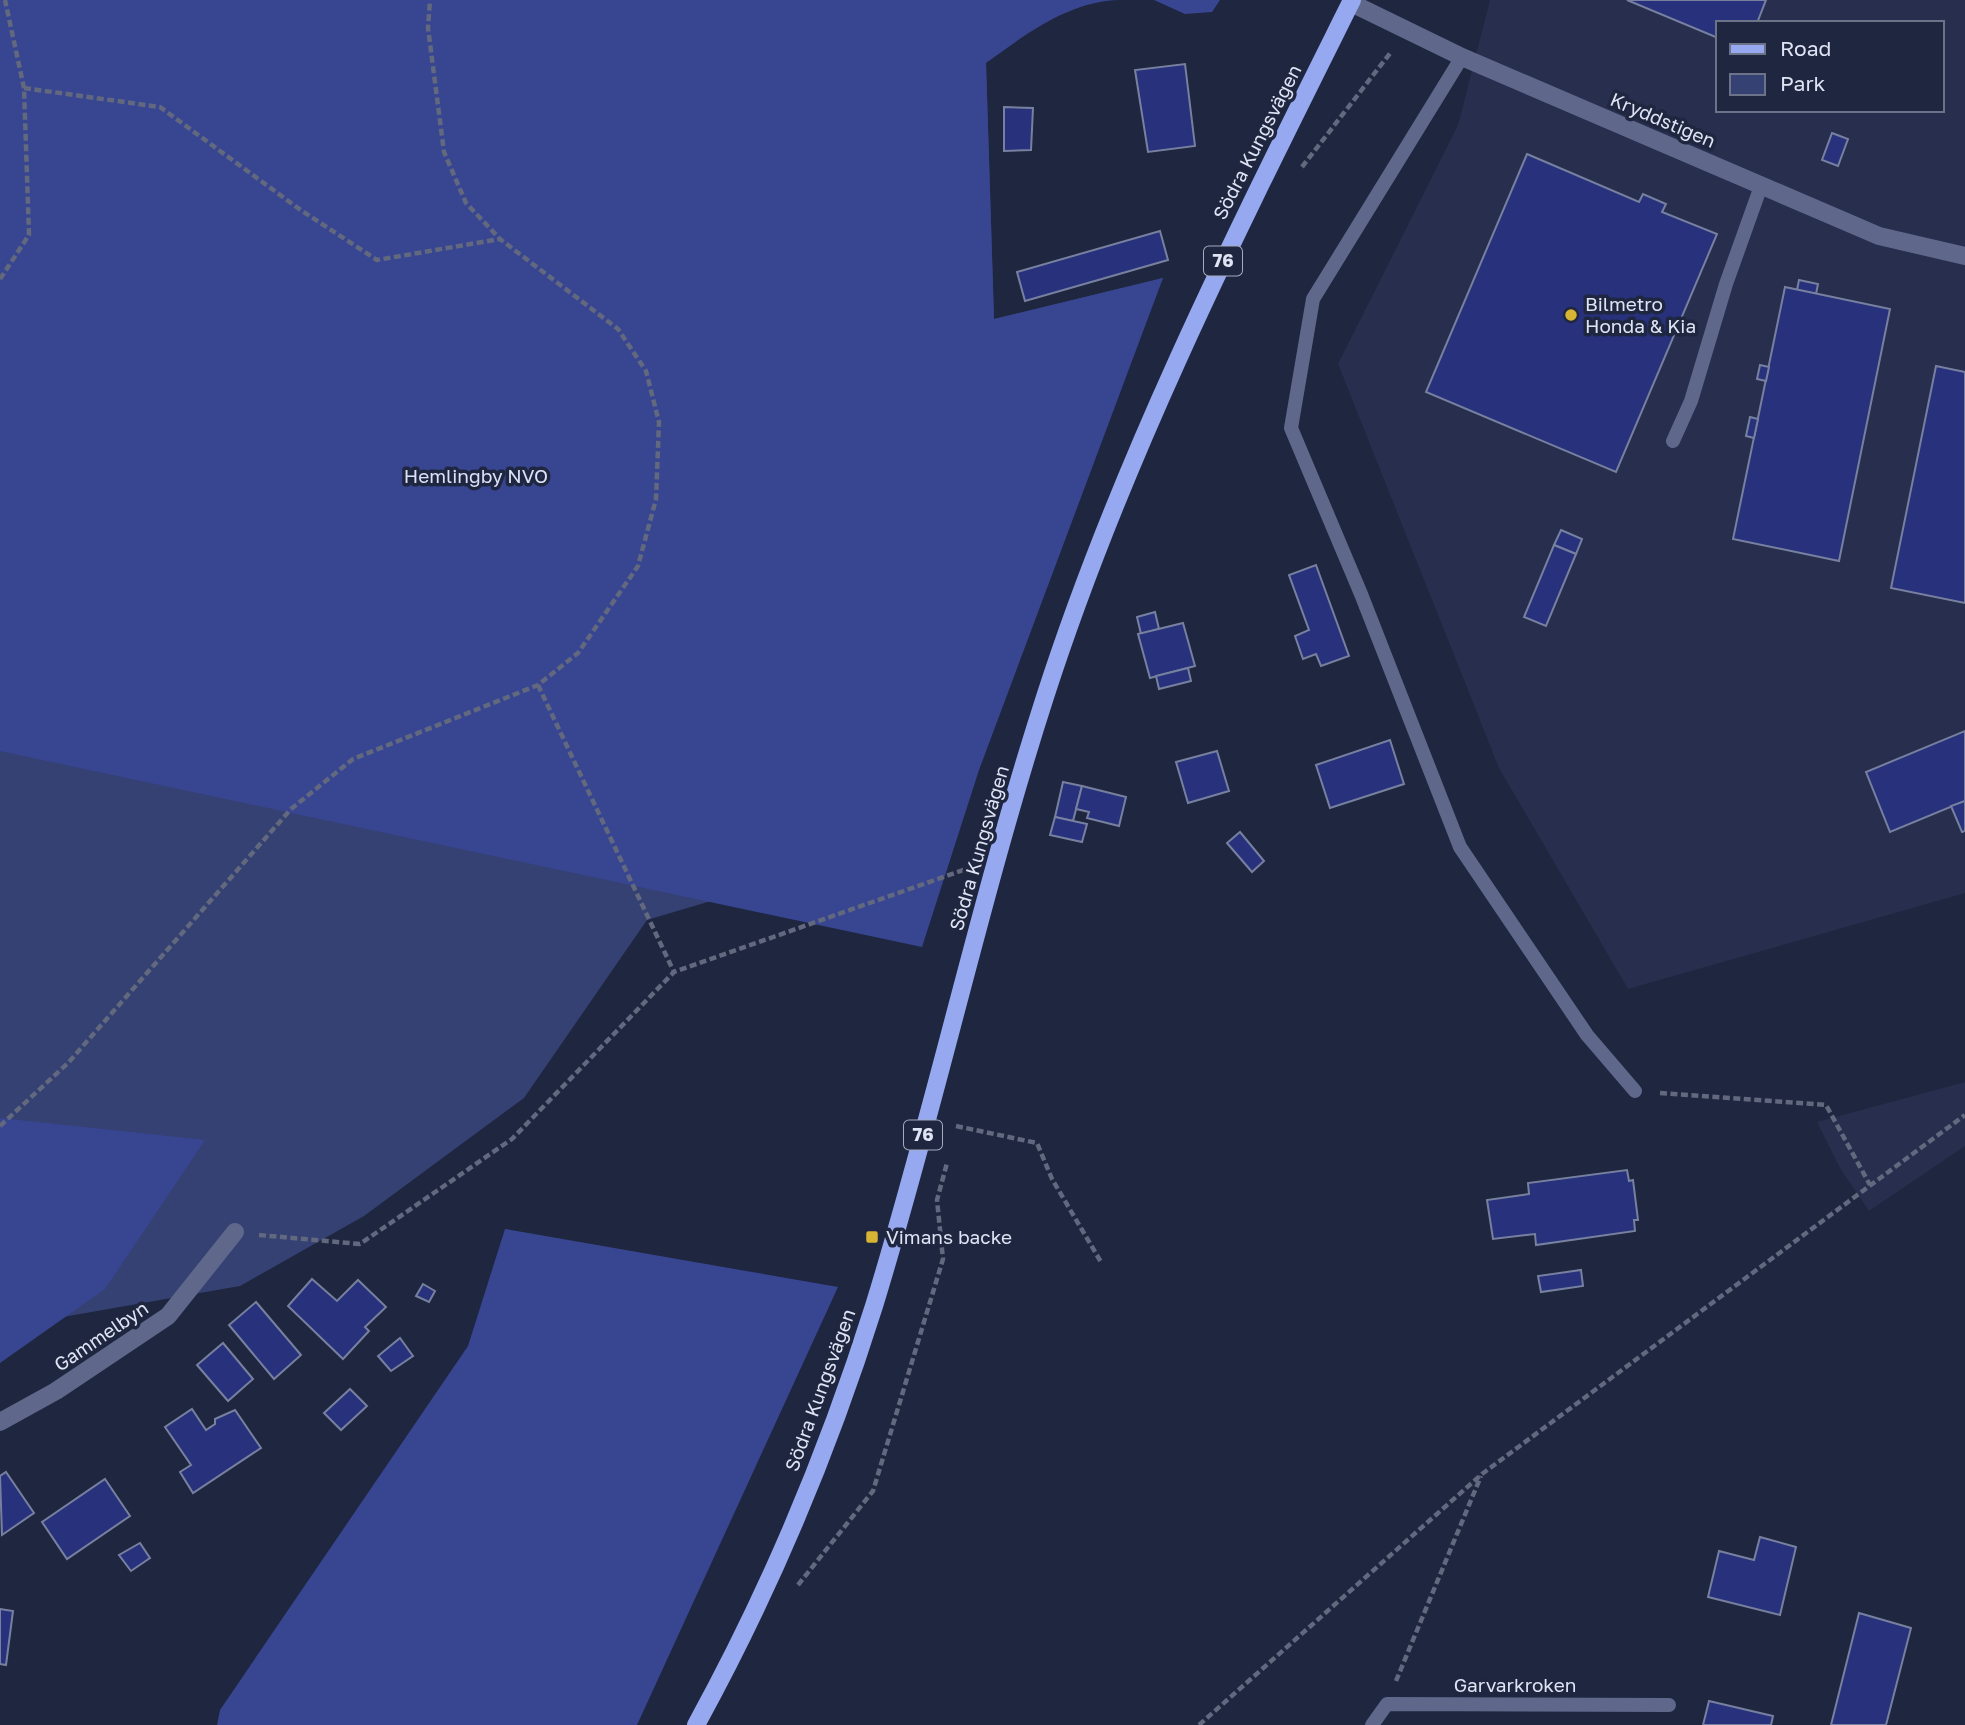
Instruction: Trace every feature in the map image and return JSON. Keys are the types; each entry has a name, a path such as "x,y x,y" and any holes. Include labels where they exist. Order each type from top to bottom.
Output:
{"main road":[{"name":"Södra Kungsvägen","path":"696,1725 780,1556 873,1308 996,859 1045,695 1105,528 1237,228 1351,2"}],"street":[{"name":"Kryddstigen","path":"1351,2 1462,57 1879,236 1965,256"},
{"name":"Gammelbyn","path":"0,1422 57,1391 168,1316 236,1233"}],"lane":[{"path":"1462,57 1313,299 1291,428 1362,594 1460,847 1587,1035 1634,1091"},
{"path":"1673,441 1691,401 1726,284 1761,186"},
{"path":"1372,1725 1387,1704"},
{"name":"Garvarkroken","path":"1387,1704 1669,1705"}],"path":[{"path":"0,279 29,235 24,88 5,0"},
{"path":"0,1126 68,1063 291,809 353,759 538,685 578,653 638,566 656,499 659,422 646,371 618,329 500,239 466,203 444,152 428,28 430,0"},
{"path":"1298,176 1409,31"},
{"path":"24,88 160,107 302,211 377,260 500,239"},
{"path":"538,685 674,972"},
{"path":"236,1233 360,1244 512,1139 674,972 996,859"},
{"path":"1634,1091 1826,1105 1870,1185"},
{"path":"953,1139 960,1113"},
{"path":"1199,1725 1482,1474 1965,1115"},
{"path":"956,1126 1037,1143 1052,1179 1101,1262"},
{"path":"791,1593 873,1491 943,1258 937,1200 950,1151"},
{"path":"1387,1704 1482,1474"}],"shaded area":[{"path":"1490,0 1965,0 1965,893 1628,989 1499,768 1338,364 1458,125"},
{"path":"1965,1082 1965,1146 1869,1211 1840,1168 1817,1122"}],"green space":[{"name":"Hemlingby NVO","path":"0,0 1013,0 986,63 994,319 1163,278 1008,616 946,831 647,920 524,1098 364,1216 240,1286 0,1328"},
{"name":"Hemlingby NVO","path":"0,0 1120,0 1083,6 1066,13 1033,31 986,63 994,319 1163,278 979,770 922,947 0,751"},
{"path":"1154,0 1220,0 1212,12 1185,14"},
{"path":"0,1118 205,1140 105,1289 0,1363"},
{"path":"505,1229 838,1287 637,1725 217,1725 220,1710 468,1346"}],"building":[{"path":"1627,0 1766,0 1758,21 1716,21 1716,37"},
{"path":"1185,64 1195,146 1148,152 1135,70"},
{"path":"1004,107 1033,108 1031,150 1004,151"},
{"path":"1832,133 1848,139 1838,166 1822,160"},
{"name":"Bilmetro Honda & Kia","path":"1527,154 1639,202 1643,194 1666,204 1662,212 1717,234 1616,472 1426,392"},
{"path":"1160,231 1168,260 1025,301 1017,272"},
{"path":"1799,280 1818,284 1816,294 1797,290"},
{"path":"1785,287 1890,309 1839,561 1733,539"},
{"path":"1760,365 1769,367 1766,381 1757,379"},
{"path":"1936,366 1965,372 1965,603 1891,588"},
{"path":"1750,417 1758,419 1754,438 1746,436"},
{"path":"1561,530 1582,539 1576,554 1554,545"},
{"path":"1554,545 1576,554 1546,626 1524,617"},
{"path":"1316,565 1349,656 1321,666 1316,654 1303,659 1295,636 1309,630 1289,575"},
{"path":"1155,612 1159,629 1141,634 1137,617"},
{"path":"1183,623 1195,666 1150,678 1138,634"},
{"path":"1188,668 1191,681 1159,689 1156,676"},
{"path":"1965,731 1965,801 1890,832 1866,772"},
{"path":"1390,740 1404,784 1330,808 1316,765"},
{"path":"1217,751 1229,791 1188,803 1176,762"},
{"path":"1063,782 1082,786 1073,821 1055,817"},
{"path":"1082,786 1126,797 1119,826 1087,818 1089,812 1076,809"},
{"path":"1965,801 1965,831 1962,832 1951,806"},
{"path":"1055,817 1087,824 1082,842 1050,835"},
{"path":"1240,832 1264,861 1252,872 1227,843"},
{"path":"1627,1170 1629,1181 1633,1180 1638,1220 1634,1220 1635,1231 1536,1245 1535,1234 1493,1239 1487,1200 1529,1194 1528,1183"},
{"path":"1581,1270 1583,1286 1541,1292 1538,1276"},
{"path":"312,1279 337,1301 358,1280 386,1307 365,1327 369,1331 343,1359 288,1306"},
{"path":"423,1284 435,1291 429,1302 416,1296"},
{"path":"256,1302 301,1355 274,1379 229,1325"},
{"path":"400,1338 413,1356 391,1371 378,1356"},
{"path":"223,1343 253,1379 228,1401 197,1365"},
{"path":"350,1389 367,1406 341,1430 324,1413"},
{"path":"192,1409 206,1430 215,1424 215,1419 235,1410 261,1448 193,1493 180,1472 191,1465 165,1427"},
{"path":"6,1472 34,1513 2,1535 0,1476"},
{"path":"105,1479 130,1516 67,1559 42,1522"},
{"path":"1760,1537 1796,1547 1780,1615 1708,1597 1719,1551 1754,1560"},
{"path":"140,1543 150,1558 131,1571 119,1555"},
{"path":"0,1609 13,1611 6,1665 0,1664"},
{"path":"1859,1613 1911,1628 1886,1725 1831,1725"},
{"path":"1709,1701 1773,1716 1771,1725 1703,1725"}],"place":[{"name":"Bilmetro Honda & Kia","path":"1571,315"},
{"name":"Vimans backe","path":"872,1237"}]}
